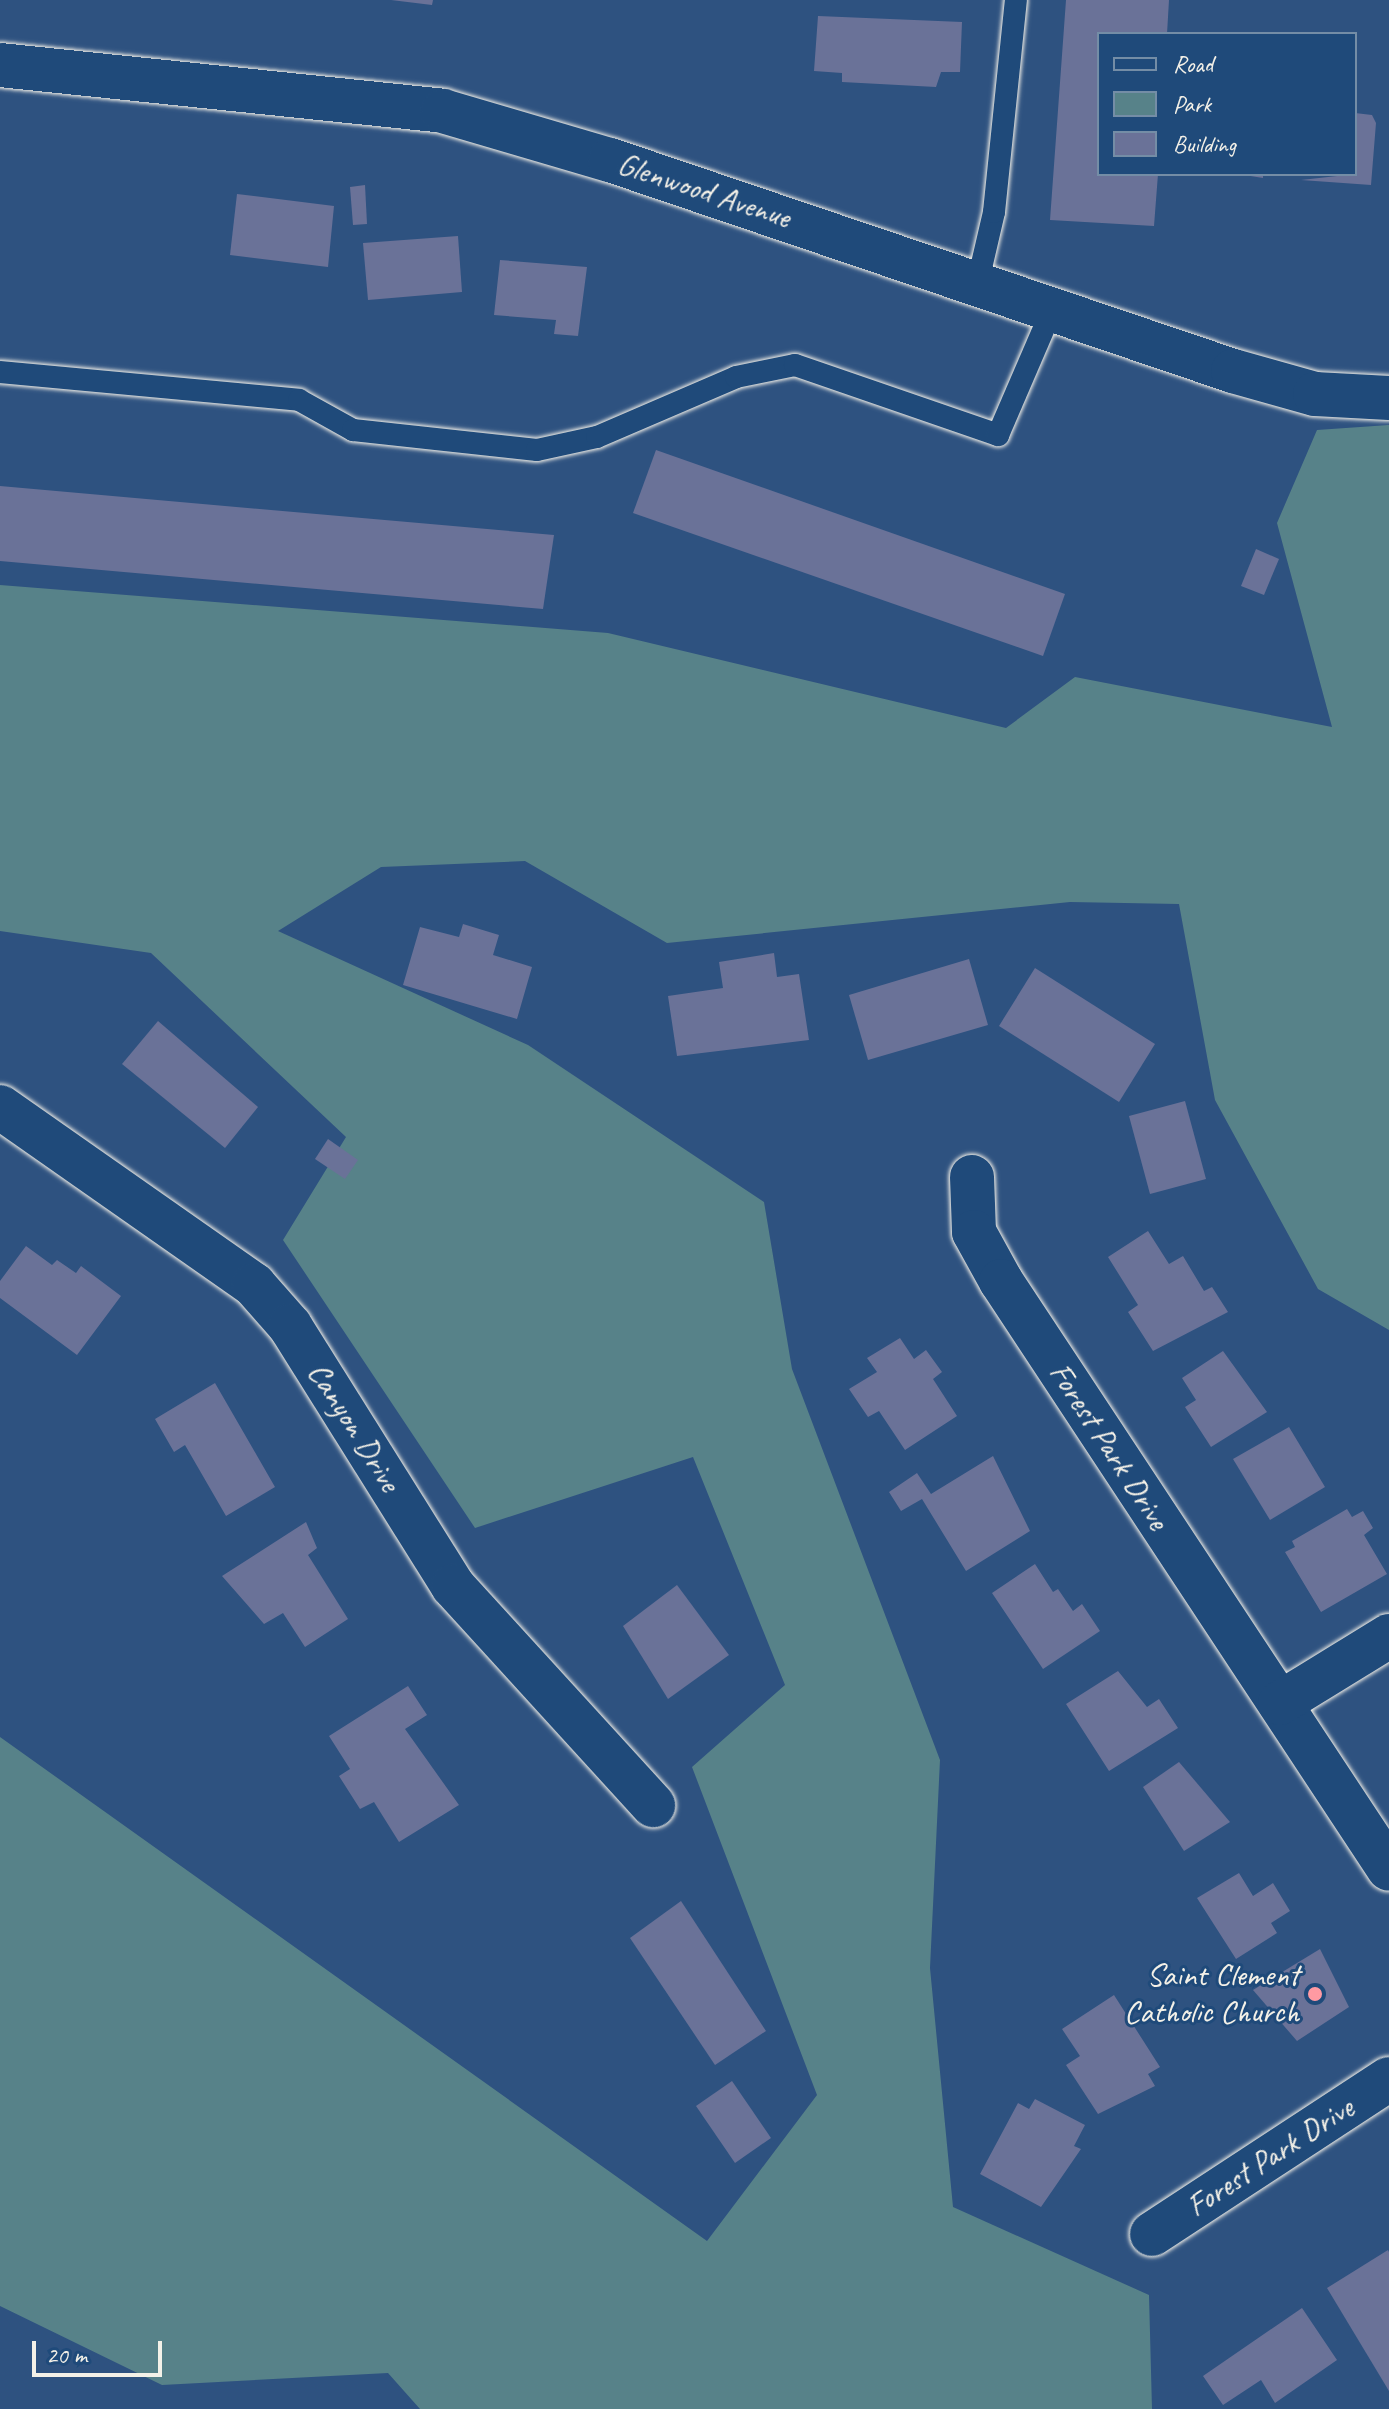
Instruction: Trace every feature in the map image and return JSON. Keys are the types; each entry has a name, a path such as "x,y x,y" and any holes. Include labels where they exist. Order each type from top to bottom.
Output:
{"street":[{"name":"Glenwood Avenue","path":"0,65 443,111 978,281 1315,394 1389,398"},
{"name":"Canyon Drive","path":"0,1107 254,1285 290,1326 453,1586 653,1805"},
{"name":"Forest Park Drive","path":"972,1177 974,1232 1001,1281 1389,1869"},
{"path":"1280,1703 1389,1636"},
{"name":"Forest Park Drive","path":"1152,2234 1389,2079"}],"lane":[{"path":"978,281 994,212 1016,0"},
{"path":"0,372 299,400 353,430 537,450 597,437 736,377 795,365 998,435 1053,307"}],"green space":[{"path":"1389,425 1389,1330 1318,1289 1215,1100 1179,904 1070,902 667,943 525,861 381,867 278,931 528,1045 764,1202 792,1369 940,1760 930,1968 953,2207 1149,2295 1152,2409 420,2409 388,2373 162,2385 0,2306 0,1737 707,2241 817,2095 692,1767 785,1685 693,1457 475,1528 283,1240 346,1137 151,953 0,931 0,585 608,633 1006,728 1075,677 1332,727 1277,523 1317,430"}],"building":[{"path":"391,0 433,0 432,5"},
{"path":"1066,0 1169,0 1167,32 1097,32 1097,176 1158,176 1154,226 1050,220"},
{"path":"818,16 962,22 960,72 941,72 936,87 842,82 842,73 814,71"},
{"path":"1357,113 1372,115 1376,123 1371,185 1301,180 1357,176"},
{"path":"365,185 367,224 353,225 350,187"},
{"path":"237,194 334,206 328,267 230,255"},
{"path":"458,236 462,292 368,300 363,243"},
{"path":"500,260 587,267 578,336 554,334 556,320 494,315"},
{"path":"656,450 1065,594 1043,656 633,513"},
{"path":"0,486 554,535 543,609 0,561"},
{"path":"1256,549 1279,559 1264,595 1241,586"},
{"path":"463,924 499,935 493,955 532,967 517,1019 403,985 420,927 459,937"},
{"path":"774,953 777,977 799,974 809,1040 677,1056 668,996 723,988 719,962"},
{"path":"969,959 988,1025 868,1060 849,995"},
{"path":"1035,968 1155,1044 1119,1102 999,1026"},
{"path":"158,1021 258,1107 225,1148 122,1064"},
{"path":"1185,1101 1206,1179 1150,1194 1129,1116"},
{"path":"328,1139 358,1160 345,1179 315,1159"},
{"path":"1148,1231 1169,1264 1183,1256 1204,1291 1212,1287 1228,1312 1153,1351 1128,1312 1138,1305 1108,1257"},
{"path":"26,1246 52,1265 57,1260 76,1273 81,1266 121,1296 77,1355 0,1298 0,1281"},
{"path":"900,1338 914,1359 926,1350 942,1372 933,1379 957,1416 905,1450 879,1411 868,1417 849,1389 877,1372 867,1358"},
{"path":"1223,1351 1267,1412 1211,1447 1185,1407 1196,1400 1182,1378"},
{"path":"215,1383 275,1487 226,1516 185,1445 174,1452 155,1419"},
{"path":"1289,1427 1325,1487 1270,1520 1233,1459"},
{"path":"993,1456 1030,1531 966,1571 922,1499 901,1511 889,1492 917,1473 931,1494"},
{"path":"1347,1509 1352,1517 1363,1511 1373,1528 1364,1535 1387,1574 1321,1612 1285,1552 1295,1547 1292,1541"},
{"path":"306,1522 317,1548 308,1555 348,1619 305,1647 283,1613 264,1624 222,1576"},
{"path":"1035,1564 1053,1592 1058,1589 1073,1611 1082,1604 1100,1631 1043,1669 992,1593"},
{"path":"677,1585 729,1655 668,1699 623,1626"},
{"path":"1118,1671 1147,1707 1159,1699 1178,1728 1109,1771 1066,1704"},
{"path":"408,1686 427,1715 405,1729 459,1805 399,1842 374,1802 360,1809 339,1776 350,1769 329,1736"},
{"path":"1179,1762 1230,1822 1184,1851 1143,1787"},
{"path":"1239,1873 1253,1896 1273,1883 1290,1911 1271,1923 1277,1933 1236,1959 1197,1898"},
{"path":"681,1901 766,2031 715,2065 630,1938"},
{"path":"1320,1949 1349,2007 1297,2041 1253,1990"},
{"path":"1114,1995 1160,2067 1148,2074 1155,2086 1098,2114 1066,2065 1080,2056 1062,2029"},
{"path":"732,2081 771,2138 735,2163 696,2106"},
{"path":"1035,2099 1085,2125 1074,2146 1081,2149 1041,2207 980,2174 1018,2103 1029,2109"},
{"path":"1389,2252 1389,2391 1327,2288"},
{"path":"1302,2308 1337,2360 1275,2403 1261,2380 1223,2405 1203,2376"}],"place":[{"name":"Saint Clement Catholic Church","path":"1315,1994"}]}
